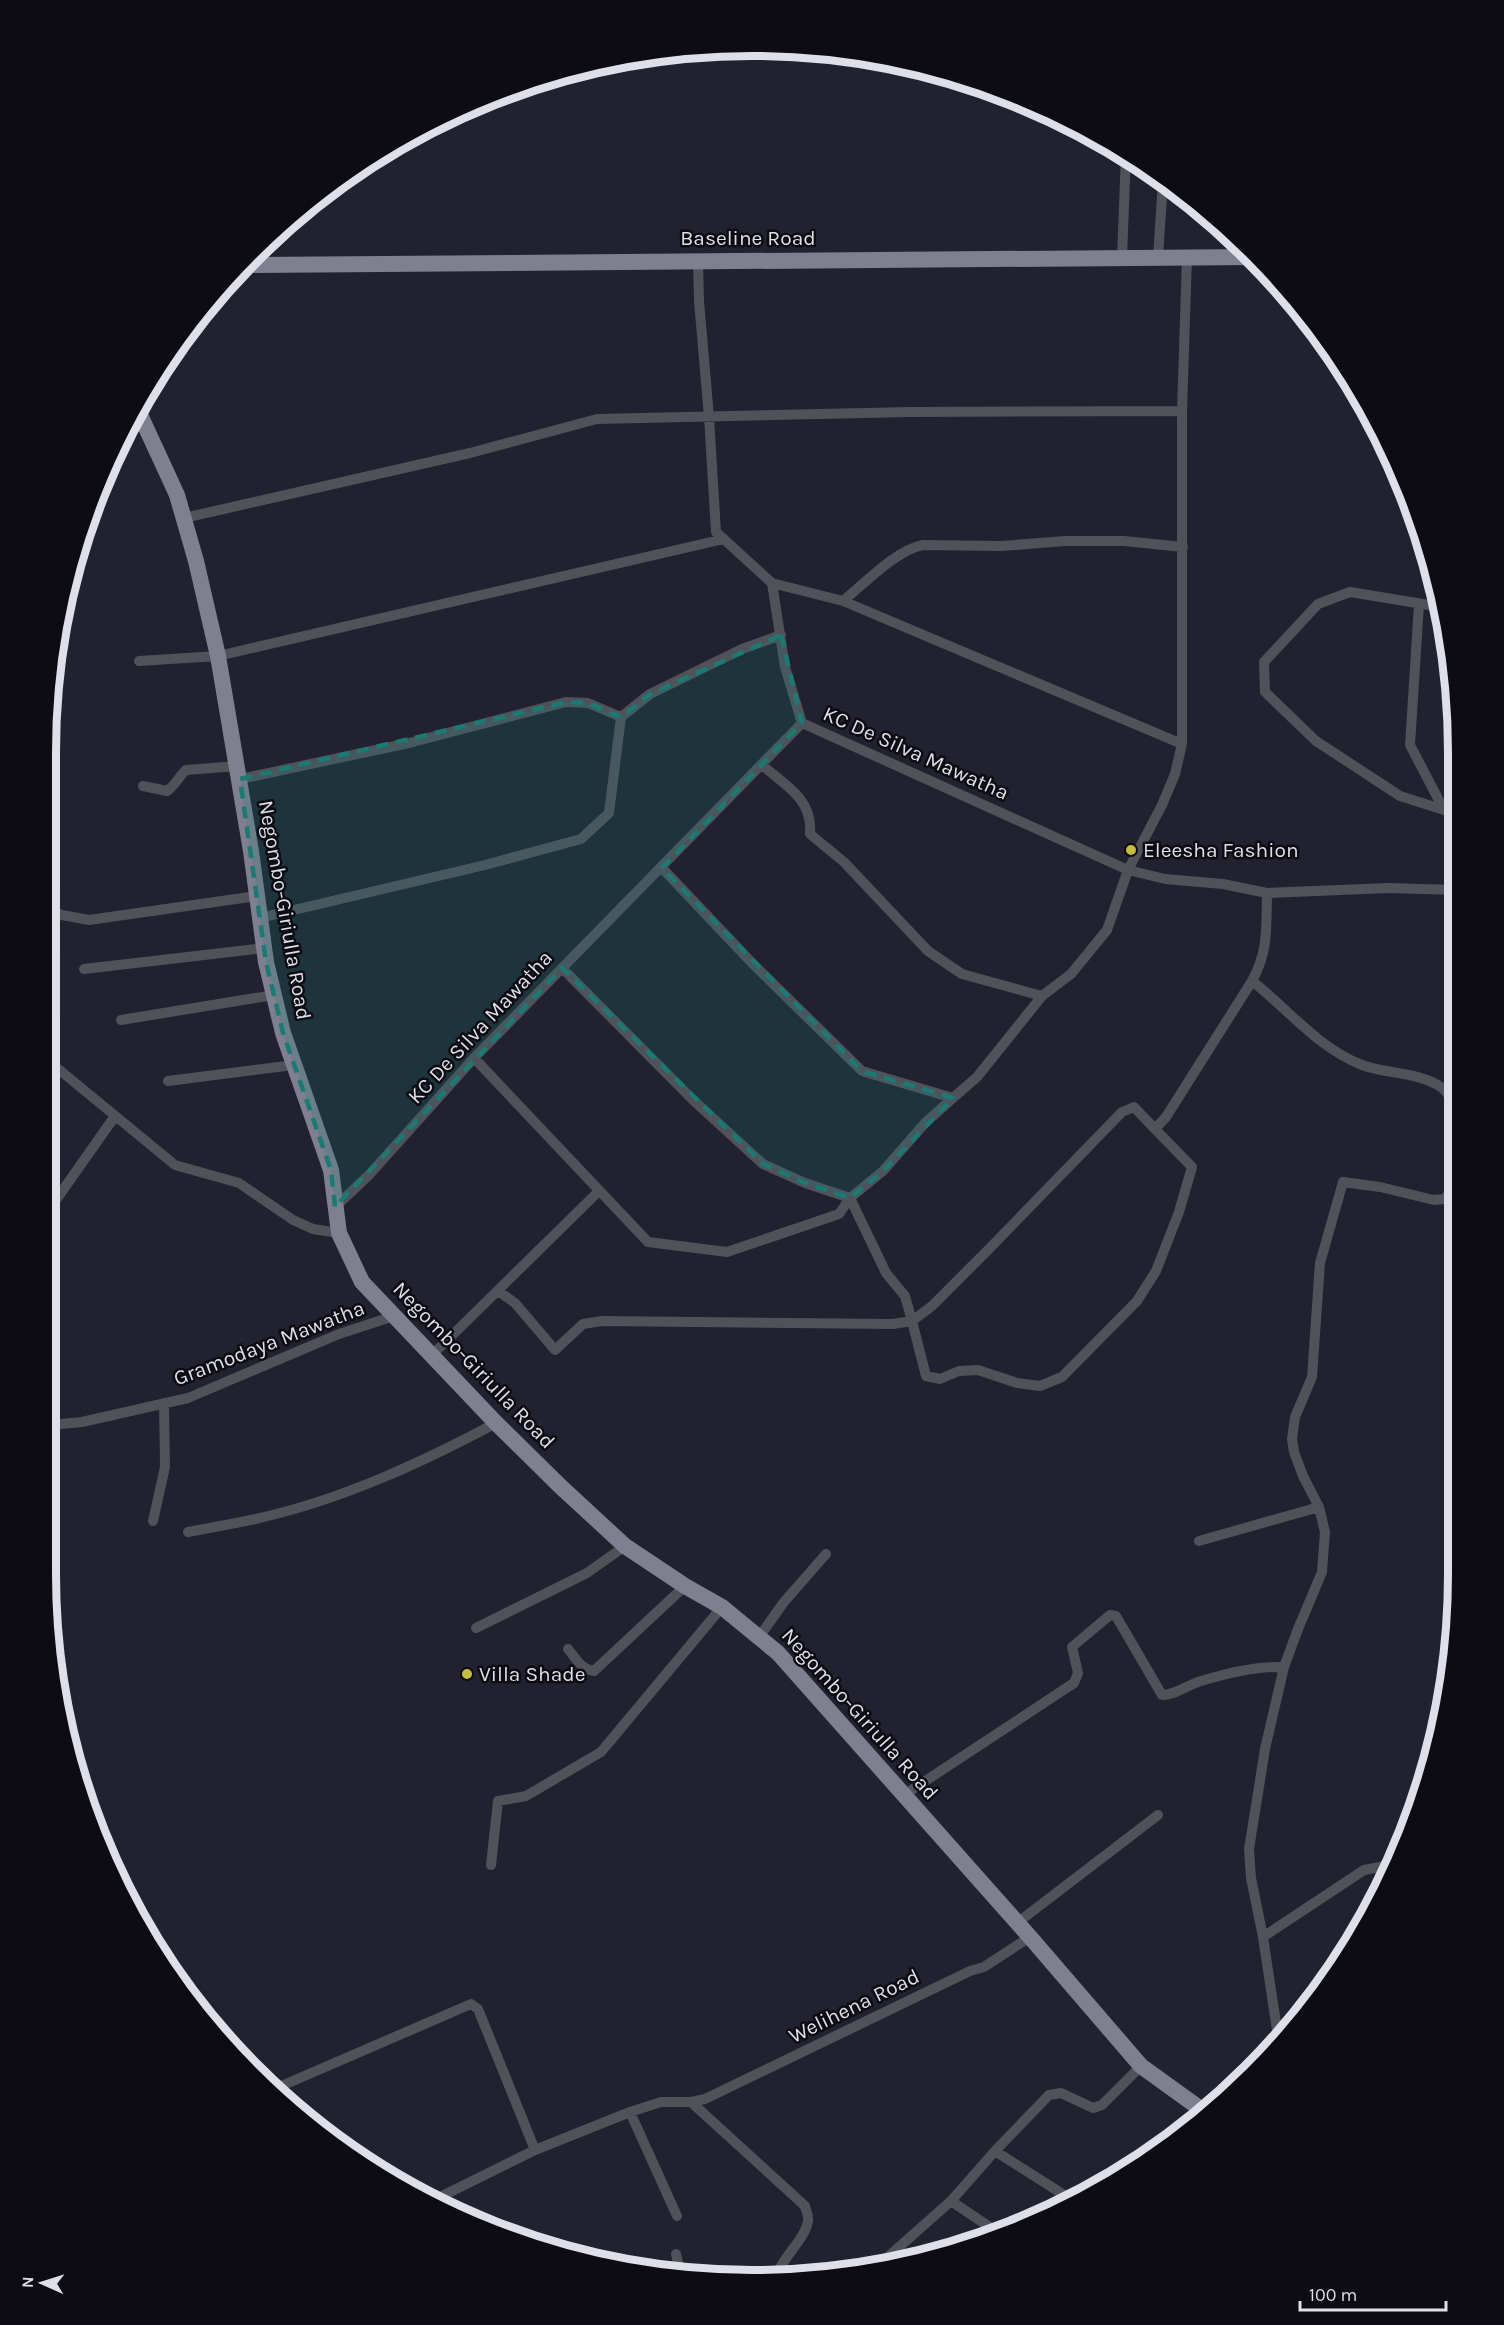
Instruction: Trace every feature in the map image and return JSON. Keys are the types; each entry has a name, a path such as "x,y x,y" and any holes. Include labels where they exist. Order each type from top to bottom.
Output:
{"main road":[{"name":"Baseline Road","path":"255,265 982,261 1241,257"},
{"name":"Negombo-Giriulla Road","path":"141,418 177,495 184,518 218,656 239,772 264,948 274,995 283,1033 331,1170 339,1233 362,1282 496,1423 625,1546 685,1586 722,1607 778,1653 1141,2066 1198,2107"}],"street":[{"path":"1122,258 1126,165"},
{"path":"1158,257 1162,189"},
{"path":"474,1058 648,1242 727,1252 839,1214 850,1198 883,1171 925,1123 977,1077 1042,996 1071,974 1107,930 1128,870 1162,805 1175,774 1182,744 1182,411 1186,257"},
{"path":"698,261 716,532 772,583 843,601 1182,744"},
{"path":"184,518 470,453 597,419 910,412 1182,411"},
{"path":"139,661 218,656 724,539"},
{"path":"843,601 897,557 914,547 923,545 1002,546 1065,541 1124,542 1183,547"},
{"path":"772,583 785,666 802,723"},
{"path":"1419,604 1410,745 1444,810 1400,796 1316,741 1265,693 1264,662 1318,604 1350,592 1433,606"},
{"path":"260,918 485,865 580,839 609,813 621,717 650,694 742,650 781,635"},
{"path":"143,786 167,791 175,786 186,770 239,772 409,743 566,702 588,703 621,717"},
{"name":"KC De Silva Mawatha","path":"335,1207 369,1175 474,1058 802,723 1128,870 1165,879 1223,884 1267,892 1388,888 1448,890"},
{"path":"762,765 805,802 811,824 810,834 844,862 928,951 962,974 1042,996"},
{"path":"662,868 754,965 862,1071 953,1098"},
{"path":"1155,1129 1166,1117 1261,965 1265,948 1267,892"},
{"path":"56,912 88,920 257,896"},
{"path":"84,969 264,948"},
{"path":"498,1291 515,1303 555,1350 583,1323 602,1321 893,1324 912,1320 948,1290 1122,1112 1134,1107 1192,1167 1179,1212 1156,1271 1137,1301 1062,1377 1040,1386 1017,1383 978,1370 959,1371 940,1379 926,1376 912,1320 905,1296 886,1273 850,1198 805,1183 763,1164 693,1100 562,968"},
{"path":"1252,981 1311,1033 1344,1056 1362,1065 1429,1081 1442,1088 1448,1095"},
{"path":"121,1020 274,995"},
{"path":"168,1081 294,1065"},
{"path":"56,1067 175,1165 239,1184 293,1220 313,1228 339,1233"},
{"path":"56,1200 115,1116"},
{"path":"1277,2031 1263,1937 1251,1878 1249,1849 1265,1749 1284,1667 1322,1572 1325,1532 1318,1507 1294,1452 1292,1439 1295,1417 1312,1377 1320,1263 1344,1182 1380,1187 1434,1200 1445,1199 1448,1194"},
{"path":"432,1355 599,1191"},
{"name":"Gramodaya Mawatha","path":"56,1425 82,1422 188,1398 339,1334 394,1316"},
{"path":"153,1521 165,1467 164,1403"},
{"path":"188,1532 265,1517 359,1487 451,1447 496,1423"},
{"path":"1199,1541 1318,1507"},
{"path":"476,1628 587,1573 625,1546"},
{"path":"759,1637 784,1602 826,1554"},
{"path":"568,1649 586,1670 594,1671 685,1586"},
{"path":"492,1865 498,1801 526,1796 601,1752 722,1607"},
{"path":"904,1795 1074,1683 1078,1673 1072,1647 1110,1615 1116,1616 1162,1695 1170,1695 1199,1681 1262,1666 1284,1667"},
{"path":"1017,1923 1158,1815"},
{"path":"1263,1937 1364,1870 1383,1866"},
{"name":"Welihena Road","path":"440,2196 535,2150 630,2112 661,2102 691,2102 705,2099 970,1971 984,1967 1030,1937"},
{"path":"282,2086 471,2004 478,2009 535,2150"},
{"path":"893,2255 951,2201 1049,2095 1061,2093 1093,2108 1102,2105 1141,2066"},
{"path":"691,2102 805,2206 809,2219 804,2231 778,2269"},
{"path":"630,2112 677,2216"},
{"path":"995,2151 1065,2195"},
{"path":"951,2201 990,2227"},
{"path":"676,2254 679,2266"}],"highlighted area":[{"path":"781,635 802,723 662,868 862,1071 953,1098 883,1171 850,1198 805,1183 763,1164 562,968 335,1207 331,1170 283,1033 266,962 240,779 566,702 588,703 621,717 650,694"}],"place":[{"name":"Eleesha Fashion","path":"1131,850"},
{"name":"Villa Shade","path":"467,1674"}]}
